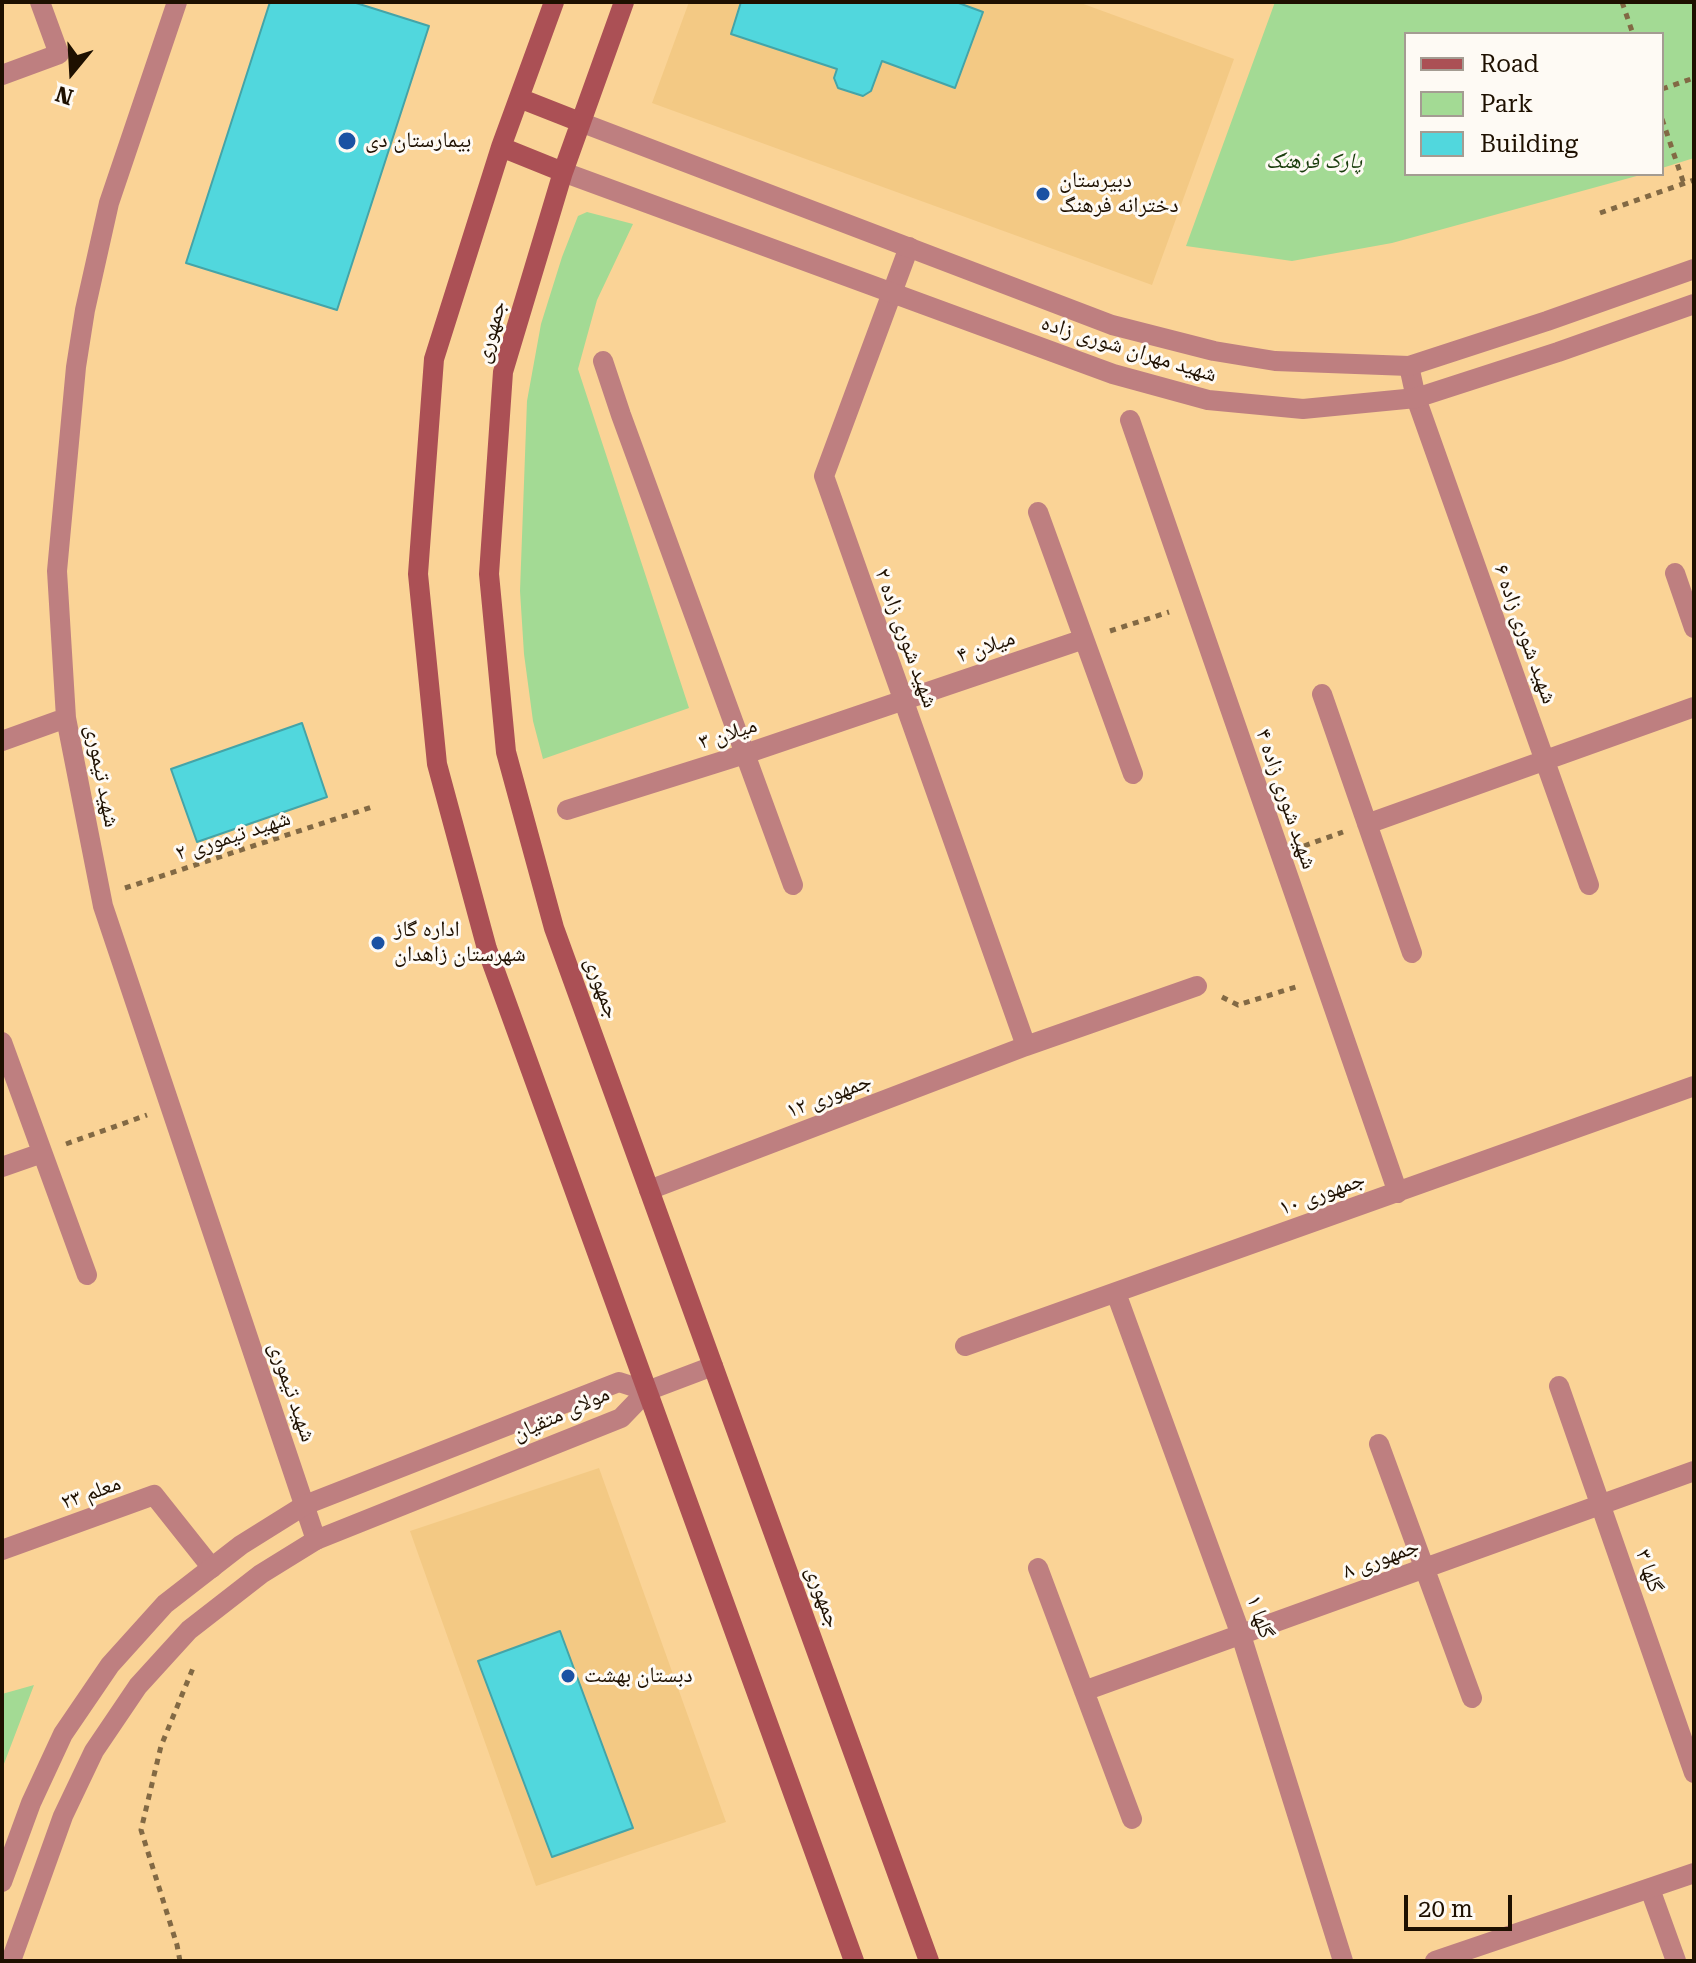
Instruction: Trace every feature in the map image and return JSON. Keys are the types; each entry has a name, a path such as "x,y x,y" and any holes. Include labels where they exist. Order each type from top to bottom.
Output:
{"main road":[{"name":"جمهوری","path":"554,2 501,147 434,359 418,574 437,764 487,949 854,1961"},
{"name":"جمهوری","path":"624,2 563,172 503,372 489,574 506,752 554,928 929,1961"},
{"path":"519,98 580,122"},
{"path":"501,147 563,172"}],"street":[{"path":"2,75 59,54 40,2"},
{"name":"شهید تیموری","path":"177,2 109,203 78,353 57,571 66,718 101,896 316,1540"},
{"name":"شهید مهران شوری زاده","path":"580,122 1112,325 1214,351 1275,361 1409,366 1694,269"},
{"name":"شهید مهران شوری زاده","path":"563,172 1113,374 1208,400 1303,409 1416,398 1694,304"},
{"name":"شهید شوری زاده ۲","path":"909,247 824,476 1026,1046"},
{"path":"603,361 793,885"},
{"name":"شهید شوری زاده ۶","path":"1409,366 1416,398 1589,885"},
{"name":"شهید شوری زاده ۴","path":"1130,420 1398,1193"},
{"path":"1038,512 1133,774"},
{"path":"1675,573 1694,628"},
{"name":"میلان ۴","path":"903,700 1084,639"},
{"path":"1322,694 1412,953"},
{"name":"میلان ۳","path":"567,810 903,700"},
{"path":"1367,824 1694,707"},
{"path":"2,741 66,718"},
{"name":"جمهوری ۱۲","path":"649,1190 1026,1046 1197,986"},
{"path":"2,1042 87,1275"},
{"name":"جمهوری ۱۰","path":"965,1346 1694,1086"},
{"path":"2,1167 42,1153"},
{"name":"گلها ۱","path":"1116,1293 1241,1635 1343,1961"},
{"path":"647,1391 713,1366"},
{"name":"مولای متقیان","path":"2,1882 31,1803 63,1734 110,1665 165,1604 241,1545 305,1505 619,1382 647,1391 621,1418 316,1540 261,1574 189,1630 138,1686 94,1751 63,1816 11,1961"},
{"name":"گلها ۳","path":"1559,1386 1694,1773"},
{"path":"1379,1444 1472,1698"},
{"name":"جمهوری ۸","path":"1084,1691 1694,1471"},
{"name":"معلم ۲۳","path":"2,1550 154,1495 212,1568"},
{"path":"1038,1568 1132,1819"},
{"path":"1435,1961 1694,1873"},
{"path":"1650,1889 1676,1961"}],"path":[{"path":"1622,2 1632,32"},
{"path":"1664,88 1694,78"},
{"path":"1664,125 1684,184"},
{"path":"1600,213 1694,180"},
{"path":"1084,639 1193,605"},
{"name":"شهید تیموری ۲","path":"101,896 375,806"},
{"path":"1280,855 1367,824"},
{"path":"1197,986 1238,1005 1323,979"},
{"path":"42,1153 171,1106"},
{"path":"180,1961 141,1830 161,1746 194,1667 189,1630"}],"shaded area":[{"name":"دبیرستان دخترانه فرهنگ","path":"689,2 1078,2 1234,59 1152,285 652,103"},
{"name":"دبستان بهشت","path":"599,1468 726,1822 536,1886 410,1531"}],"green space":[{"name":"پارک فرهنگ","path":"1275,2 1694,2 1694,158 1664,167 1664,32 1404,32 1404,176 1637,176 1392,243 1292,261 1186,246"},
{"path":"587,212 633,224 597,300 578,369 689,708 543,759 533,721 520,591 527,401 541,324 562,257 578,216"},
{"path":"34,1685 2,1769 2,1694"}],"building":[{"path":"270,2 353,2 429,26 337,310 186,263"},
{"path":"741,2 956,2 983,12 955,88 882,61 871,91 863,96 838,88 834,78 837,69 731,34"},
{"path":"302,723 327,797 197,842 171,769"},
{"path":"560,1631 633,1828 552,1857 478,1661"}],"place":[{"name":"بیمارستان دی","path":"347,141"},
{"name":"دبیرستان دخترانه فرهنگ","path":"1043,194"},
{"name":"اداره گاز شهرستان زاهدان","path":"378,943"},
{"name":"دبستان بهشت","path":"568,1676"}]}
